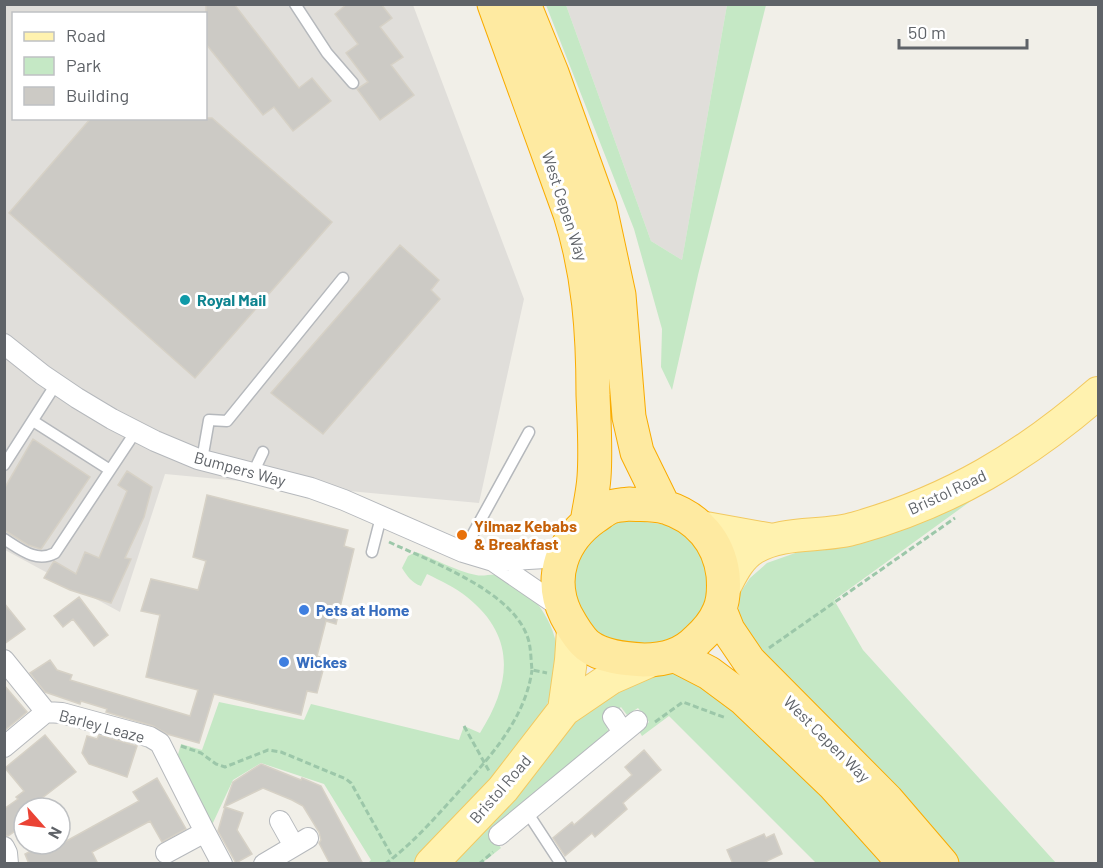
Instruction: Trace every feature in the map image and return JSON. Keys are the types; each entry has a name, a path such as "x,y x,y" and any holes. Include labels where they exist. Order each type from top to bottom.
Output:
{"highway":[{"name":"West Cepen Way","path":"494,4 570,214 580,245 587,280 593,356 594,477 587,523"},
{"name":"West Cepen Way","path":"524,4 552,73 600,207 619,296 628,417 637,452 664,507"},
{"path":"629,504 664,507 700,527 712,540 719,555 722,599 709,628 694,644 664,658 624,659 588,646 568,619 558,594 557,575 562,557 572,538 587,523 610,507 629,504"},
{"name":"West Cepen Way","path":"722,599 738,647 762,675 809,719 871,784 942,864"},
{"name":"West Cepen Way","path":"664,658 709,673 744,699 833,784 906,864"}],"main road":[{"name":"Bristol Road","path":"722,599 737,563 753,549 773,540 854,529 918,508 982,477 1033,446 1098,393"},
{"name":"Bristol Road","path":"700,527 773,540"},
{"path":"564,710 572,660 568,619"},
{"name":"Bristol Road","path":"431,864 509,782 564,710 611,678 664,658"}],"street":[{"name":"Bumpers Way","path":"4,344 56,384 112,420 202,460 311,488 344,500 378,526 493,561 562,557"},
{"name":"Bumpers Way","path":"493,561 568,619"},
{"name":"Barley Leaze","path":"4,660 46,712 62,713 150,737 160,743 222,864"},
{"path":"4,747 46,712"},
{"path":"499,835 631,723"},
{"path":"509,782 533,807"},
{"path":"264,864 301,842 280,821"},
{"path":"166,853 205,832"},
{"path":"4,847 8,853 8,864"}],"lane":[{"path":"295,4 327,53 353,83"},
{"path":"202,460 209,420 227,421 343,278"},
{"path":"4,465 56,384"},
{"path":"33,421 110,470"},
{"path":"4,539 28,554 40,558 55,554 136,431"},
{"path":"463,552 529,432"},
{"path":"254,473 263,452"},
{"path":"372,552 378,526"},
{"path":"533,807 561,864"}],"path":[{"path":"762,675 772,666 761,653 957,517"},
{"path":"378,526 471,580 500,600 514,614 529,640 532,670 526,696 514,721 483,764 439,814 385,864"},
{"path":"532,670 568,677"},
{"path":"631,723 683,702 728,718"},
{"path":"464,726 483,764 509,782"},
{"path":"164,748 173,744 184,747 201,753 216,764 225,766 263,752 273,751 340,776 351,783 393,858"}],"shaded area":[{"path":"5,5 413,5 524,299 479,503 165,474 120,612 5,550"},
{"path":"566,5 727,5 682,260 651,241"}],"green space":[{"path":"546,5 566,5 651,241 682,260 727,5 766,5 698,275 672,390 661,367 662,329 634,229"},
{"path":"1004,477 834,600 863,650 1056,863 957,863 775,676 738,615 740,593 750,578 767,563 853,537"},
{"path":"627,520 671,525 689,534 709,564 705,613 670,643 631,643 611,639 587,625 577,611 572,596 571,580 574,563 581,548 591,535 605,525"},
{"path":"416,552 468,573 503,576 529,594 539,606 553,633 559,664 555,686 532,734 566,726 612,685 673,672 707,680 891,863 816,863 669,716 642,736 639,731 649,722 638,708 627,715 621,707 605,720 609,734 492,835 501,848 482,863 368,863 371,860 324,784 261,763 233,780 211,827 177,758 181,744 202,750 219,702 304,720 311,704 459,740 464,726 480,733 498,697 503,679 504,662 501,645 494,628 483,612 462,593 427,574 421,586 410,579 402,568 408,556"}],"building":[{"path":"206,4 234,4 299,88 312,78 331,101 293,131 274,107 263,115 207,45"},
{"path":"347,4 381,4 392,18 380,27 403,57 391,65 414,95 380,120 357,89 368,82 346,53 358,44 335,14"},
{"name":"Royal Mail","path":"207,118 212,118 332,222 195,378 9,213 89,120 207,120"},
{"path":"400,245 439,280 431,290 440,299 323,434 271,393"},
{"path":"33,439 90,477 41,549 28,545 4,530 4,489"},
{"path":"127,471 152,487 144,517 125,558 131,559 111,603 70,590 44,578 54,561 76,574 85,552 99,558 127,491 118,485"},
{"path":"207,495 348,530 344,546 354,549 336,624 326,621 317,656 326,659 317,693 307,691 301,715 214,694 199,743 106,712 107,709 81,701 80,704 45,692 30,673 50,660 57,670 72,675 70,680 190,716 198,690 146,677 160,615 141,611 151,579 198,590 206,561 193,557"},
{"path":"79,597 108,635 94,646 73,619 63,627 54,616"},
{"path":"4,603 25,629 4,644"},
{"path":"4,685 27,712 4,731"},
{"path":"45,735 76,772 45,796 17,796 24,791 5,768"},
{"path":"99,735 137,746 127,777 89,764 82,753 87,736 97,739"},
{"path":"644,750 661,770 623,803 627,809 595,837 592,833 565,856 553,838 572,822 574,825 632,775 625,767"},
{"path":"261,764 321,786 363,864 330,864 319,843 321,840 319,832 303,806 263,788 224,807 233,782"},
{"path":"157,778 186,829 162,842 150,821 92,852 98,864 29,864 26,856 72,856 72,838 139,801 133,792"},
{"path":"12,803 12,833 8,836 4,835 4,809"},
{"path":"225,807 243,813 237,830 252,854 236,863 218,831"},
{"path":"764,834 766,838 774,834 782,854 761,864 733,864 727,850"}],"place":[{"name":"Royal Mail","path":"185,300"},
{"name":"Yilmaz Kebabs & Breakfast","path":"462,535"},
{"name":"Pets at Home","path":"304,610"},
{"name":"Wickes","path":"284,662"}]}
